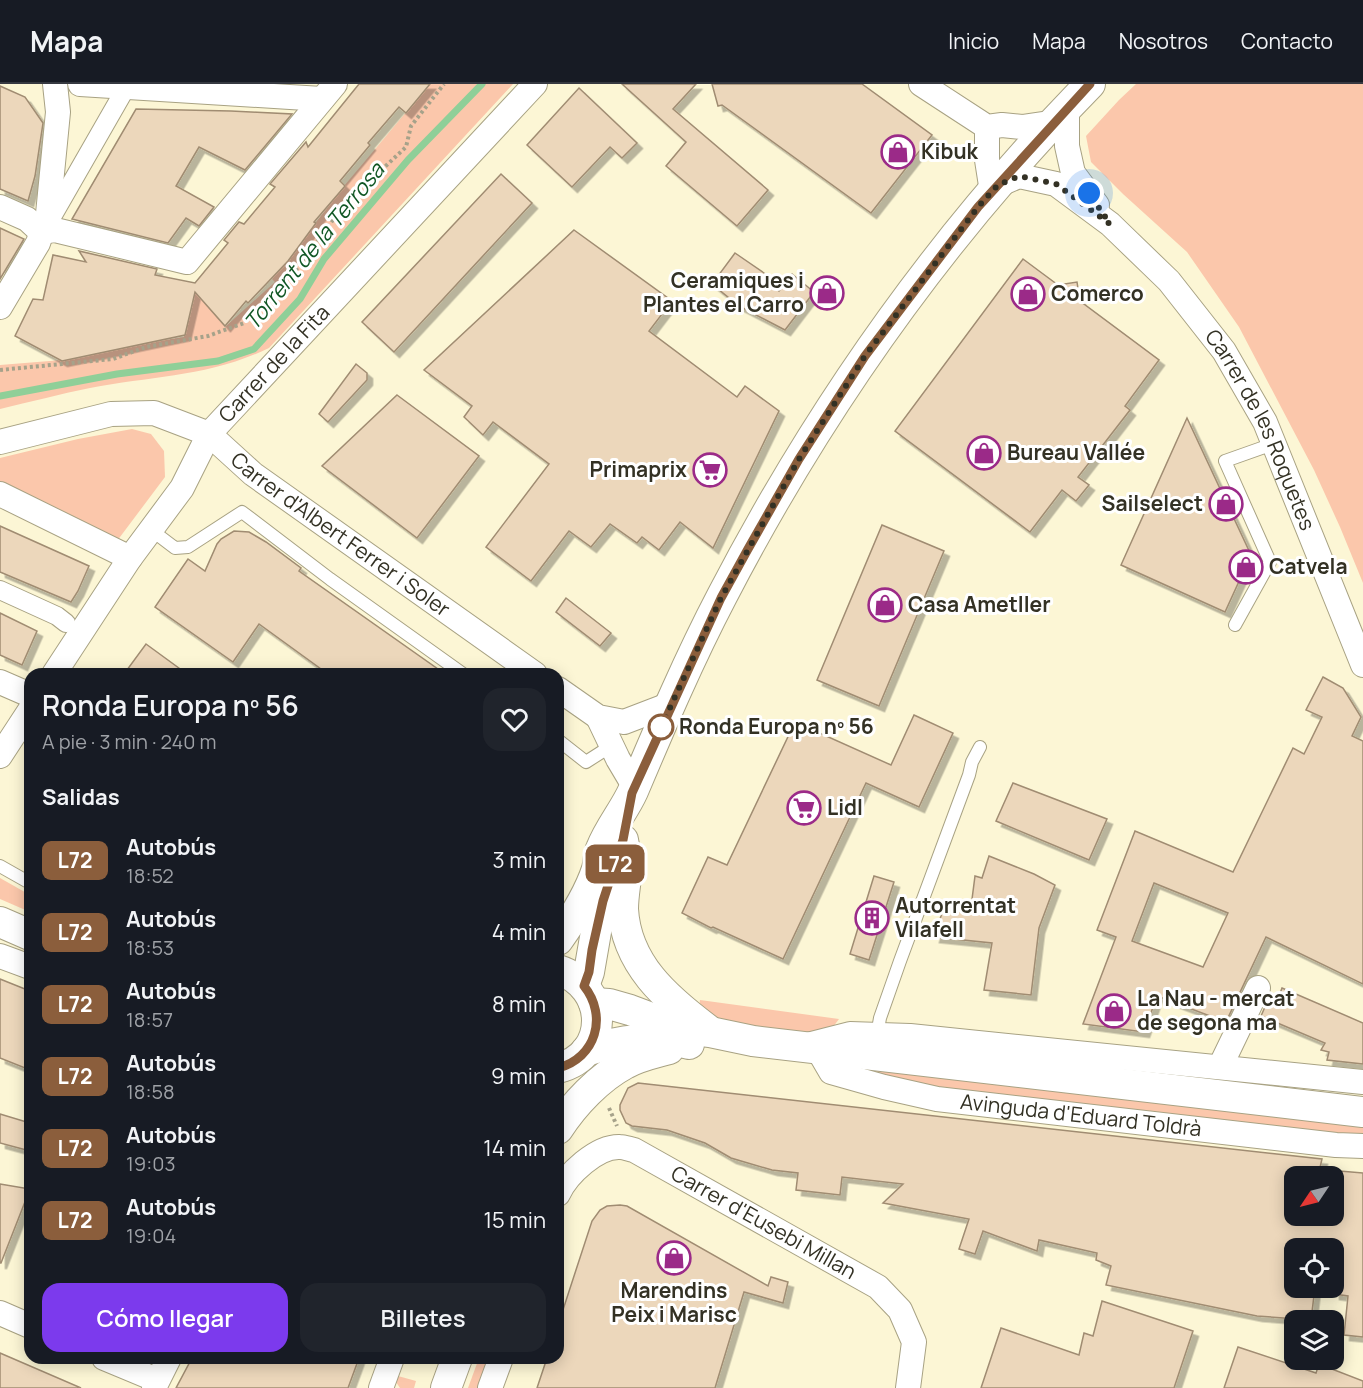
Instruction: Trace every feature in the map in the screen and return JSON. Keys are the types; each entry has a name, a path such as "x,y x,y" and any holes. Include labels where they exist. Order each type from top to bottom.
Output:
{"street":[{"path":"80,84 328,92"},
{"name":"Carrer de la Fita","path":"58,668 130,558 182,488 208,434 535,84"},
{"path":"921,84 987,127 1002,125 1022,127 1062,116"},
{"path":"564,931 612,845 633,790 721,598 799,459 865,356 978,207 1090,84"},
{"path":"0,307 38,243 48,214 58,112 55,85"},
{"path":"41,232 54,215 128,85"},
{"path":"41,232 55,230 187,262 328,92"},
{"path":"1062,116 1073,173 1110,224"},
{"path":"987,127 987,160 995,188"},
{"path":"995,188 1019,176 1056,184 1110,224"},
{"path":"0,207 27,219 41,232"},
{"name":"Carrer de les Roquetes","path":"1110,224 1169,281 1224,351 1265,422 1363,664"},
{"name":"Carrer d'Albert Ferrer i Soler","path":"0,442 111,414 154,413 208,434 254,474 527,668"},
{"path":"0,494 130,558"},
{"path":"0,590 57,616 66,623"},
{"path":"0,682 24,692"},
{"path":"564,694 598,717 624,722 671,704"},
{"path":"598,717 633,790"},
{"path":"0,756 24,719"},
{"path":"564,901 612,845"},
{"path":"586,1051 597,1026 589,994 589,972 612,845"},
{"path":"564,1121 576,1105 623,1065 652,1053 702,1038 644,971 633,950 623,909 627,862 612,845"},
{"path":"0,922 24,932"},
{"path":"0,957 24,965"},
{"path":"564,972 570,974 589,994"},
{"path":"1220,1067 1258,988"},
{"name":"Avinguda d'Eduard Toldrà","path":"589,994 702,1038"},
{"name":"Avinguda d'Eduard Toldrà","path":"809,1047 850,1034 910,1036 1363,1082"},
{"name":"Avinguda d'Eduard Toldrà","path":"564,1066 586,1051 615,1042 702,1038 809,1047 1363,1112"},
{"name":"Avinguda d'Eduard Toldrà","path":"809,1047 831,1072 937,1099 1336,1145 1363,1146"},
{"name":"Carrer d'Eusebi Millan","path":"564,1185 584,1162 607,1149 620,1147 634,1150 878,1287 900,1310 914,1342 908,1388"},
{"path":"0,1314 24,1324"},
{"path":"116,1364 155,1384 166,1364"},
{"path":"381,1388 390,1364"},
{"path":"446,1388 455,1364"},
{"path":"490,1388 499,1364"}],"lane":[{"path":"1235,625 1270,562 1225,461 1273,444"},
{"path":"150,529 176,548 188,547 242,512 330,579 455,668"},
{"path":"564,745 586,762 611,746"},
{"path":"877,1035 880,1018 900,962 972,762 980,747"},
{"path":"0,866 24,880"}],"path":[{"path":"0,370 113,359 146,346 208,336 244,323 281,290 344,206 406,147 411,126 444,84"},
{"path":"605,1101 621,1134"}],"shaded area":[{"path":"430,84 513,84 269,348 247,358 203,370 90,388 0,409 0,365 62,360 184,337 195,289 225,327 275,282 272,279 344,186"},
{"path":"1136,84 1363,84 1363,583 1314,470 1239,327 1187,252 1091,162 1086,136"},
{"path":"132,429 151,434 164,451 165,477 117,541 0,482 0,458 78,439"},
{"path":"0,878 24,892 24,909 0,899"},
{"path":"700,1000 839,1019 833,1027 805,1035 742,1030 699,1009"},
{"path":"839,1065 1363,1126 1363,1139 961,1094"},
{"path":"477,1364 487,1364 478,1388 468,1388"},
{"path":"398,1376 416,1381 414,1388 400,1388 396,1382"}],"building":[{"path":"359,84 430,84 406,113 399,107 368,143 370,145 340,181 345,186 314,222 316,223 288,261 248,303 246,301 225,326 195,292 185,335 62,361 15,336 33,299 43,300 53,255 86,262 79,251 157,269 155,275 195,283 228,243 224,240 239,222 244,224 275,187 270,184 306,142 308,147"},
{"path":"622,84 696,84 673,109 768,190 737,226 666,166 686,142"},
{"path":"712,84 862,84 932,135 871,213 722,105 718,106"},
{"path":"0,86 25,97 43,123 35,176 28,201 0,189"},
{"path":"579,88 637,143 622,158 610,147 572,187 527,145"},
{"path":"136,109 292,114 245,170 199,147 176,186 214,207 199,226 186,218 168,243 72,219"},
{"path":"501,174 532,203 394,352 362,322"},
{"path":"0,228 24,239 0,279"},
{"path":"574,230 672,301 649,331 737,397 745,386 779,411 713,548 680,522 659,550 642,537 637,543 610,524 591,547 569,531 531,581 486,547 549,464 493,422 483,435 464,417 472,406 424,370"},
{"path":"735,253 764,273 779,291 792,274 814,292 785,330 739,306 712,284"},
{"path":"1023,259 1058,285 1077,282 1080,301 1159,360 1125,406 1130,410 1078,477 1089,485 1076,501 1062,490 1030,532 895,431"},
{"path":"356,364 367,373 367,380 328,422 319,414"},
{"path":"397,395 479,456 417,538 322,466"},
{"path":"1187,418 1251,555 1225,612 1121,565"},
{"name":"Casa Ametller","path":"882,525 944,551 879,706 817,680"},
{"path":"0,526 89,566 71,602 0,572"},
{"path":"234,531 249,532 266,542 301,568 299,571 436,668 320,668 259,624 233,662 155,607 188,559 205,571 221,539"},
{"path":"566,598 611,633 600,646 556,612"},
{"path":"0,613 37,631 22,665 0,655"},
{"path":"146,644 179,668 128,668"},
{"path":"1323,677 1343,688 1361,717 1352,736 1363,741 1363,984 1266,937 1226,1022 1157,996 1144,1032 1083,1024 1116,937 1097,930 1135,831 1233,872 1293,748 1304,754 1322,717 1306,710","holes":["1154,883 1228,913 1203,967 1132,941"]},
{"name":"Lidl","path":"914,715 953,733 919,807 866,783 783,959 682,913 708,857 727,865 795,722 891,765"},
{"path":"1013,783 1107,819 1089,860 996,821"},
{"path":"989,856 1055,885 1039,928 1031,995 984,990 992,943 934,937 945,904 971,907 975,876 982,878"},
{"name":"Autorrentat Vilafell","path":"874,876 894,882 869,960 850,954"},
{"path":"0,979 24,989 24,1068 0,1058"},
{"path":"1282,988 1363,1023 1363,1064 1327,1060 1329,1052 1321,1050 1325,1043 1261,1016 1268,1000 1276,1004"},
{"path":"638,1083 1322,1159 1320,1166 1284,1166 1284,1226 1344,1226 1344,1171 1363,1173 1363,1337 1344,1335 1348,1296 1344,1295 1344,1238 1284,1238 1284,1298 1314,1298 1312,1310 1284,1310 1284,1318 1257,1316 1106,1285 1111,1266 1096,1260 1097,1253 1039,1240 1037,1251 983,1231 975,1254 959,1249 969,1219 883,1203 903,1184 842,1177 840,1195 796,1190 798,1173 772,1170 731,1158 705,1143 667,1130 632,1126 626,1123 620,1110 628,1088"},
{"path":"0,1114 24,1121 24,1149 0,1143"},
{"path":"0,1184 24,1188 24,1204 0,1263"},
{"path":"607,1206 627,1206 768,1286 771,1277 788,1282 783,1303 744,1292 715,1388 537,1388 545,1364 564,1364 564,1307 592,1221 600,1210"},
{"path":"1102,1301 1193,1331 1174,1388 981,1388 1001,1328 1079,1355 1084,1333 1093,1336"},
{"path":"1238,1347 1284,1362 1284,1370 1307,1370 1316,1373 1317,1370 1335,1370 1363,1381 1363,1388 1224,1388"},
{"path":"0,1353 81,1388 0,1388"},
{"path":"189,1364 357,1364 348,1388 176,1388"}],"waterway":[{"name":"Torrent de la Terrosa","path":"0,396 117,374 218,361 254,349 300,299 324,259 408,160 482,84"}],"bus line":[{"name":"L72","path":"564,1066 579,1058 586,1051 597,1026 597,1012 593,998 584,986 589,972 603,901 623,840 632,793 721,598 799,459 865,356 978,207 1090,84"}],"place":[{"name":"Kibuk","path":"898,152"},
{"name":"Ceramiques i Plantes el Carro","path":"827,293"},
{"name":"Comerco","path":"1028,294"},
{"name":"Bureau Vallée","path":"984,453"},
{"name":"Primaprix","path":"710,470"},
{"name":"Sailselect","path":"1226,504"},
{"name":"Catvela","path":"1246,567"},
{"name":"Casa Ametller","path":"885,605"},
{"name":"Ronda Europa nº 56","path":"661,727"},
{"name":"Lidl","path":"804,808"},
{"name":"Autorrentat Vilafell","path":"872,918"},
{"name":"La Nau - mercat de segona ma","path":"1114,1011"},
{"name":"Marendins Peix i Marisc","path":"674,1258"}],"route":[{"path":"661,727 721,598 799,459 865,356 978,207 998,185 1019,176 1056,184 1110,224 1089,193"}]}
